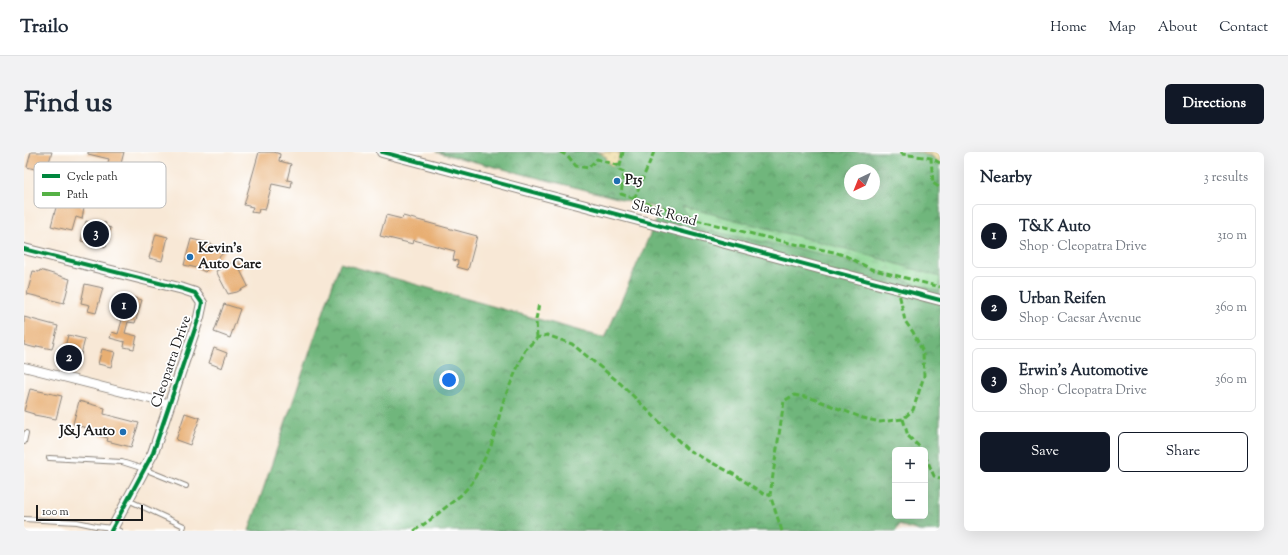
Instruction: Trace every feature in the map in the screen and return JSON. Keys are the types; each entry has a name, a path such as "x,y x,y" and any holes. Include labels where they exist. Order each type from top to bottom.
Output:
{"street":[{"name":"Slack Road","path":"382,152 940,300"},
{"name":"Cleopatra Drive","path":"24,249 183,289 195,293 202,303 199,317 152,453 114,530"},
{"path":"24,367 170,404"}],"lane":[{"path":"24,442 26,433"},
{"path":"49,458 122,462 186,486"},
{"path":"128,499 184,526 182,531"},
{"path":"24,519 77,522 114,530"}],"green space":[{"path":"436,152 599,152 606,157 618,160 620,152 916,152 932,156 940,165 940,531 920,531 899,525 896,531 249,531 340,263 605,338 661,209"},
{"path":"682,206 858,252 940,277 940,292 832,256 695,227"}],"sand":[{"path":"599,152 620,152 618,160 612,166 607,162 606,157"},
{"path":"916,152 940,152 940,165 932,156"}],"building":[{"path":"31,152 52,152 49,162 34,162 34,169 27,167"},
{"path":"88,152 124,152 121,162 108,162 109,159 88,154"},
{"path":"259,152 274,152 280,154 279,161 291,164 287,180 292,181 291,188 272,184 265,210 259,209 258,213 251,212 253,207 244,205"},
{"path":"56,208 84,208 82,219 76,217 72,231 51,226"},
{"path":"386,215 402,219 403,216 477,236 468,270 457,267 458,261 453,260 455,251 414,240 413,244 380,236"},
{"path":"86,221 99,225 99,221 106,223 105,226 111,228 106,247 81,241"},
{"path":"156,234 168,237 162,261 149,258"},
{"path":"191,239 209,243 225,251 205,272 197,268 184,265"},
{"path":"238,260 242,268 240,270 248,286 237,292 228,294 216,271"},
{"path":"40,270 70,279 64,303 27,294 33,271 39,272"},
{"path":"85,284 103,288 96,313 88,311 90,305 81,303"},
{"path":"123,295 142,300 135,323 128,322 125,333 137,336 134,349 124,347 125,342 110,338 112,332 118,334 122,320 117,319"},
{"path":"224,304 240,309 230,338 214,332"},
{"path":"24,317 58,326 52,349 37,346 36,348 24,345"},
{"path":"68,335 85,339 78,366 61,362"},
{"path":"214,348 227,353 222,368 209,363"},
{"path":"102,349 115,352 111,367 98,364"},
{"path":"30,389 62,396 56,419 34,415 24,411"},
{"path":"79,401 105,408 104,414 139,423 131,447 107,441 108,438 89,433 90,429 73,424"},
{"path":"185,413 200,418 190,445 176,440"}],"marked path":[{"path":"560,152 568,156 576,166 588,168 597,159 619,166"},
{"path":"623,152 619,170 624,172 621,194 649,204 679,212 696,220 785,242 834,252 846,256 871,269 940,287"},
{"path":"634,199 654,152"},
{"path":"901,152 902,154 931,158"},
{"path":"940,163 931,158 933,183 940,188"},
{"path":"782,531 770,495 784,401 794,395 811,398 863,418 880,422 903,419 913,410 924,376 923,352 913,332 905,321 898,288"},
{"path":"537,338 536,320 539,303"},
{"path":"414,531 461,495 472,483 491,446 504,399 525,350 537,338 547,335 572,344 621,384 688,450 735,475 765,495 770,495"},
{"path":"903,419 908,436 920,447"},
{"path":"928,462 934,476 940,478"}],"cycle path":[{"path":"382,152 940,300"},
{"path":"24,249 183,289 195,293 202,303 199,317 153,453 111,531"}],"place":[{"name":"P15","path":"617,181"},
{"name":"Erwin's Automotive","path":"96,234"},
{"name":"Kevin's Auto Care","path":"190,257"},
{"name":"T&K Auto","path":"124,306"},
{"name":"Urban Reifen","path":"69,358"},
{"name":"J&J Auto","path":"123,432"}]}
